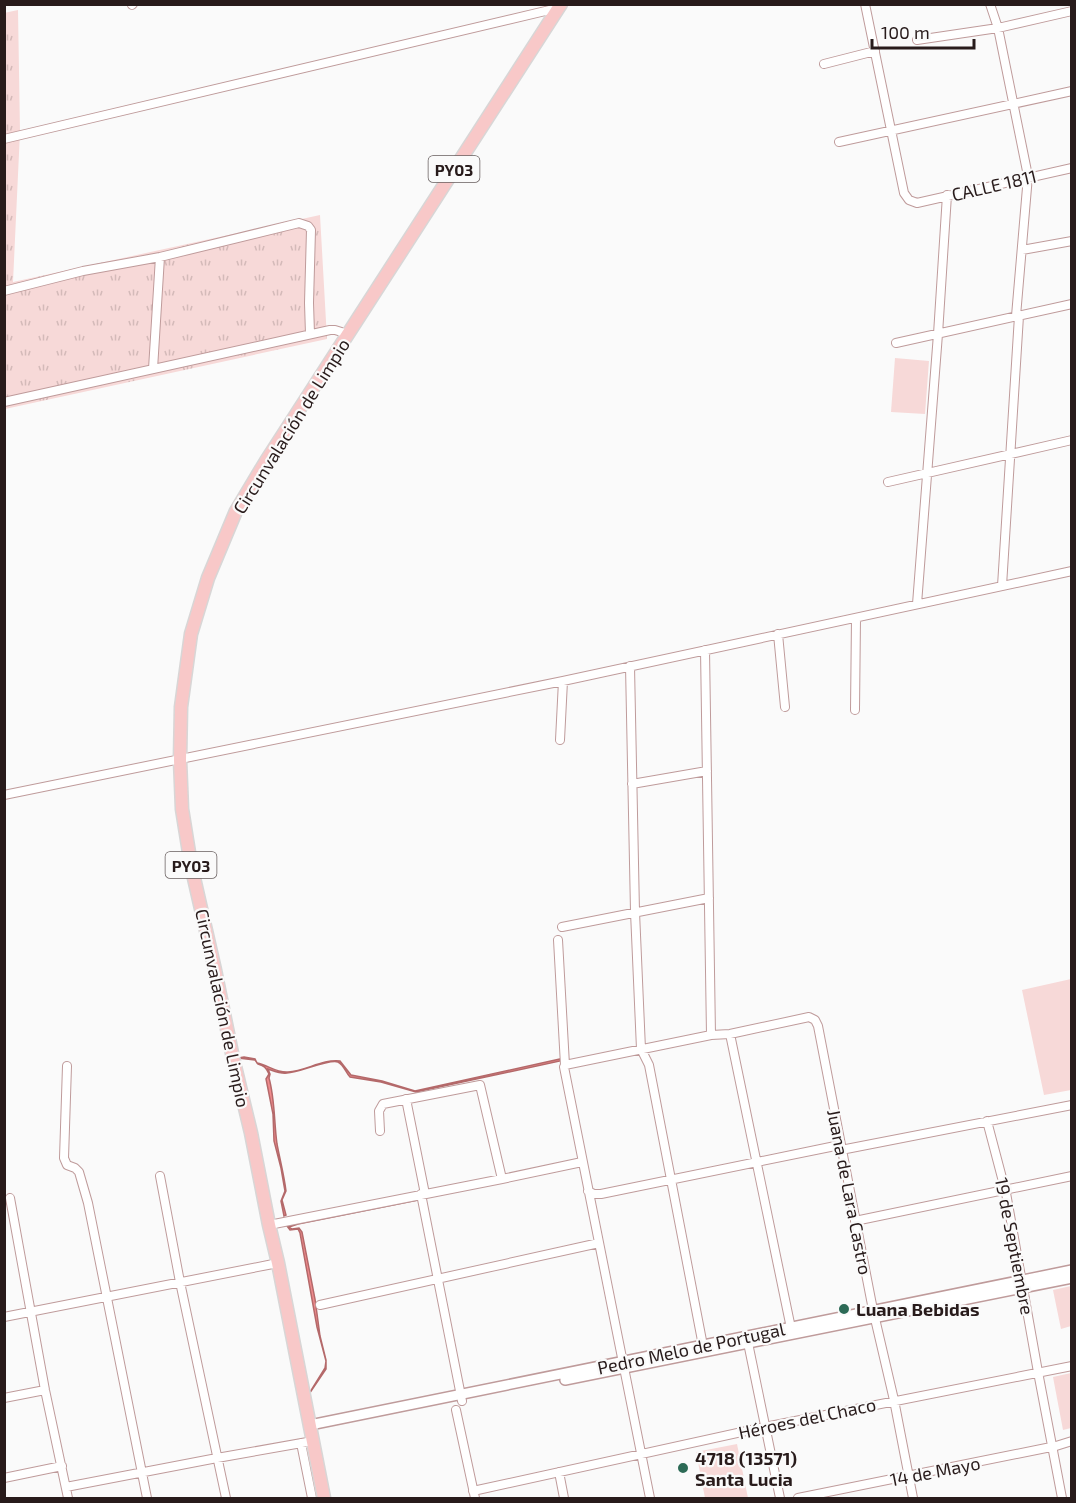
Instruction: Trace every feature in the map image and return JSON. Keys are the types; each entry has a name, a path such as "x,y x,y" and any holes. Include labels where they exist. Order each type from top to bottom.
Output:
{"highway":[{"name":"Circunvalación de Limpio","path":"324,1498 309,1435 278,1263 251,1133 191,865 182,809 181,707 191,634 208,578 236,511 560,6"}],"street":[{"path":"866,4 892,130"},
{"path":"990,4 998,28 1028,177 1002,586"},
{"path":"4,139 560,6"},
{"path":"917,40 998,28 1071,11"},
{"path":"824,64 875,51"},
{"path":"839,142 1071,91"},
{"name":"CALLE 1811","path":"892,130 904,193 909,200 917,203 1071,168"},
{"path":"917,604 947,195"},
{"path":"4,291 83,271 160,257 299,223 311,230 310,334"},
{"path":"1022,250 1071,242"},
{"path":"153,369 160,257"},
{"path":"896,343 1071,304"},
{"path":"4,402 333,329 348,334"},
{"path":"888,482 1071,440"},
{"path":"4,795 563,681 1071,571"},
{"path":"855,710 856,618"},
{"path":"778,634 785,707"},
{"path":"705,650 711,1035"},
{"path":"630,666 635,912 641,1049 649,1065 703,1349"},
{"path":"560,740 563,681"},
{"path":"632,784 707,771"},
{"path":"562,927 709,898"},
{"path":"558,940 565,1065 563,1070 650,1498"},
{"name":"Juana de Lara Castro","path":"730,1034 809,1017 815,1020 818,1026 855,1221 913,1498"},
{"path":"565,1065 711,1035 730,1034 791,1331"},
{"path":"67,1066 64,1158 67,1164 79,1172 95,1235 147,1498"},
{"path":"380,1131 379,1110 382,1105 480,1085 502,1179"},
{"path":"406,1099 461,1398"},
{"path":"588,1191 602,1194 756,1162 1071,1105"},
{"name":"19 de Septiembre","path":"987,1121 1006,1190 1062,1498"},
{"path":"269,1225 582,1162"},
{"path":"160,1176 226,1498"},
{"path":"855,1221 1071,1176"},
{"path":"10,1197 45,1390 69,1498"},
{"path":"320,1305 599,1243"},
{"path":"4,1317 278,1263"},
{"name":"Pedro Melo de Portugal","path":"1022,1284 1071,1270"},
{"name":"Pedro Melo de Portugal","path":"309,1435 461,1398 1022,1284 1071,1278"},
{"path":"747,1340 780,1498"},
{"name":"Héroes del Chaco","path":"474,1495 559,1472 641,1454 1071,1365"},
{"path":"4,1398 45,1390"},
{"path":"456,1410 474,1495"},
{"path":"66,1487 217,1458 309,1435 312,1498"},
{"name":"14 de Mayo","path":"798,1498 1053,1447 1071,1441"},
{"path":"4,1478 62,1466"},
{"path":"559,1472 564,1498"}],"green space":[{"path":"18,10 20,132 13,282 320,215 327,339 5,409 4,13"},
{"path":"895,358 929,361 925,414 891,412"},
{"path":"1071,979 1071,1090 1044,1095 1022,990"},
{"path":"1071,1286 1071,1326 1061,1329 1053,1290"},
{"path":"1071,1373 1071,1428 1063,1430 1053,1377"},
{"path":"737,1444 748,1498 705,1498 696,1452"}],"shaded area":[{"path":"560,1059 560,1061 416,1092 381,1082 350,1077 342,1065 334,1061 340,1061 351,1075 382,1081 415,1091"},
{"path":"334,1061 299,1071 287,1073 268,1069 270,1074 277,1144 286,1191 282,1200 286,1215 284,1216 281,1201 285,1191 274,1141 273,1114 266,1079 269,1074 265,1067 257,1063 288,1072"},
{"path":"418,1200 289,1227 299,1228 302,1232 326,1361 317,1327 300,1233 298,1229 290,1230 287,1226"},
{"path":"326,1361 326,1369 307,1397 325,1368"}],"place":[{"name":"Luana Bebidas","path":"844,1309"},
{"name":"4718 (13571) Santa Lucia","path":"683,1468"}]}
